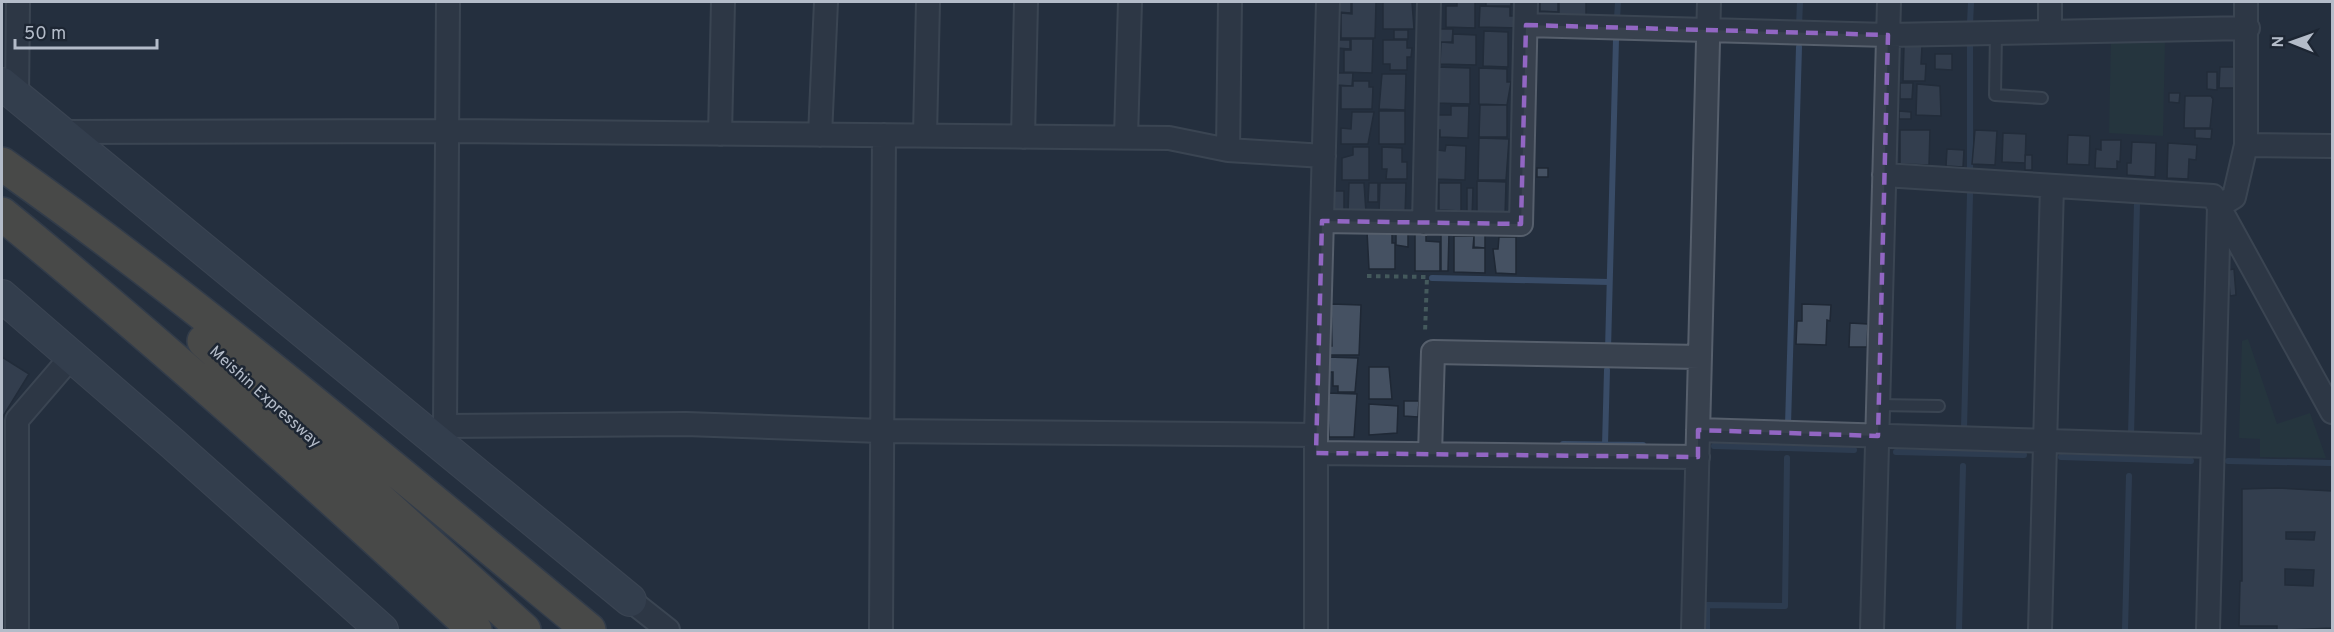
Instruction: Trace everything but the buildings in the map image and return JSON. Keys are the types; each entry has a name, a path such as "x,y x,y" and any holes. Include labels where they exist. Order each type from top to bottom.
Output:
{"highway":[{"path":"2,164 76,216 260,358 589,630"},
{"name":"Meishin Expressway","path":"2,170 224,358 524,630"},
{"name":"Meishin Expressway","path":"2,214 91,287 313,481 475,630"}],"street":[{"path":"18,2 9,90 214,257 327,354 439,432 630,600 668,630"},
{"path":"439,432 448,2"},
{"path":"720,134 723,2"},
{"path":"820,135 826,2"},
{"path":"926,135 927,2"},
{"path":"1023,137 1026,2"},
{"path":"1126,137 1130,2"},
{"path":"1228,150 1230,2"},
{"path":"1316,630 1316,444 1328,2"},
{"path":"1424,223 1429,2"},
{"path":"1322,221 1521,224 1526,2"},
{"path":"1693,630 1709,2"},
{"path":"1872,630 1889,2"},
{"path":"2050,2 2050,32"},
{"path":"2219,206 2234,197 2246,145 2248,28 2246,2"},
{"path":"1526,25 1888,35 2248,28"},
{"path":"59,132 446,131 1126,137 1169,138 1228,150 1324,156"},
{"path":"881,630 884,135"},
{"path":"2246,145 2332,146"},
{"path":"1884,175 2213,196 2332,412"},
{"path":"2040,630 2052,186"},
{"path":"2208,630 2219,206"},
{"path":"2,296 382,630"},
{"path":"1430,454 1433,352 1700,357"},
{"path":"17,630 17,420 72,356"},
{"path":"439,432 686,424 1316,444 1430,454 1698,457"},
{"path":"1698,430 2212,446"}],"lane":[{"path":"1996,33 1995,95 2042,98"},
{"path":"1878,405 1939,406"}],"path":[{"path":"1367,276 1426,277 1424,343 1433,352"}],"highlighted area":[{"path":"1526,25 1888,35 1878,436 1698,430 1698,457 1316,453 1322,221 1521,224"}],"green space":[{"path":"2165,39 2163,136 2109,133 2111,40"},
{"path":"2248,339 2277,424 2310,413 2326,458 2260,457 2260,439 2239,438 2242,341"}],"waterway":[{"path":"1617,19 1618,2"},
{"path":"1799,26 1800,2"},
{"path":"1970,24 1971,2"},
{"path":"1608,350 1616,39"},
{"path":"1970,45 1970,170"},
{"path":"1788,425 1799,47"},
{"path":"1964,429 1970,194"},
{"path":"2131,435 2137,203"},
{"path":"1432,278 1609,282"},
{"path":"1605,445 1607,370"},
{"path":"1563,444 1643,445"},
{"path":"1714,446 1854,450"},
{"path":"1896,452 2024,455"},
{"path":"2061,457 2191,461"},
{"path":"1707,630 1707,605 1785,606 1787,458"},
{"path":"2228,461 2332,463"},
{"path":"1959,630 1963,466"},
{"path":"2125,630 2129,476"}]}
